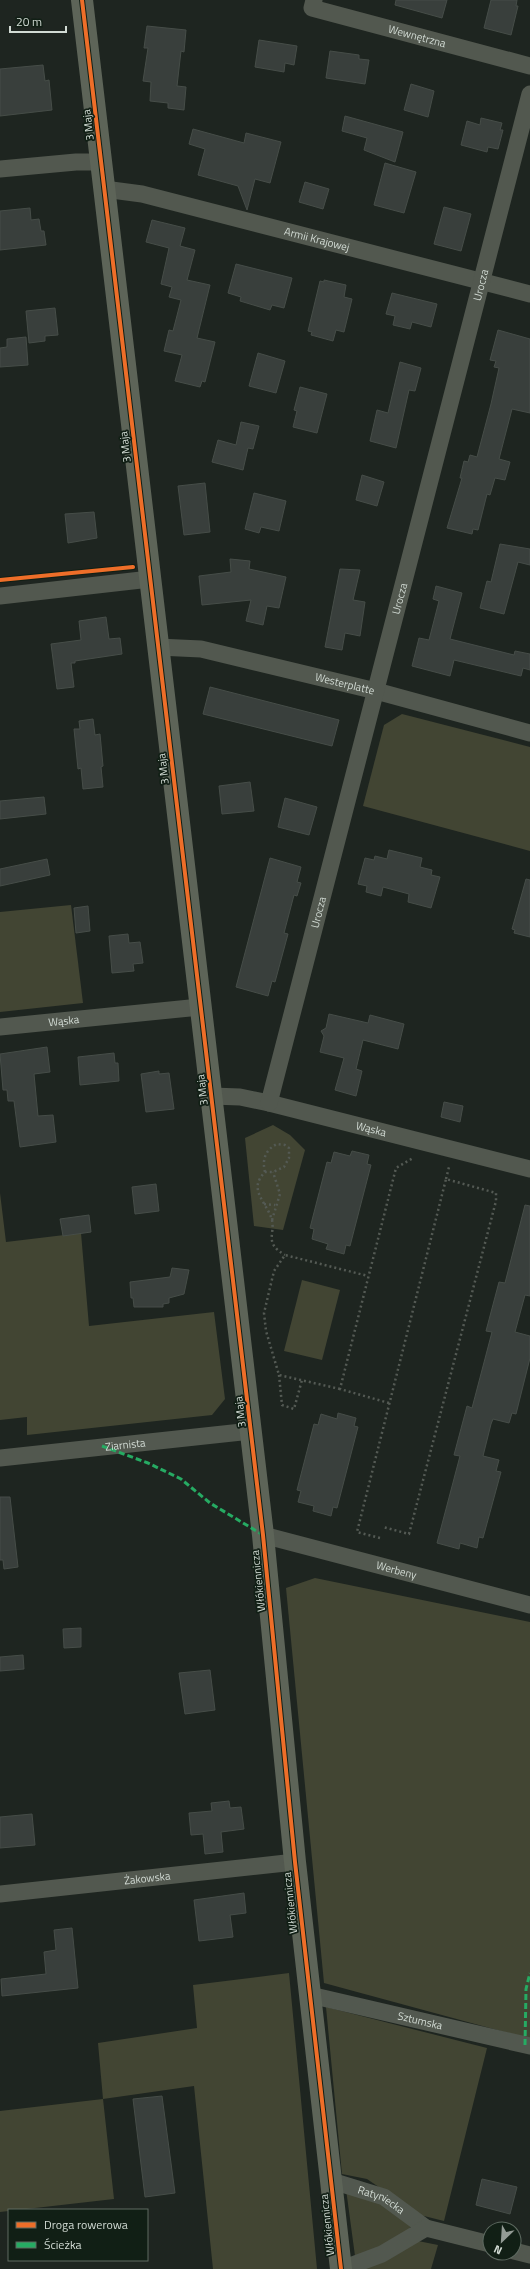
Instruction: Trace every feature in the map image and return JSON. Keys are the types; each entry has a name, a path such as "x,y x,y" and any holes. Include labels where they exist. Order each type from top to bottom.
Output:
{"street":[{"name":"3 Maja","path":"82,0 263,1535"},
{"name":"Wewnętrzna","path":"314,0 312,8 530,66"},
{"name":"Urocza","path":"269,1103 530,94"},
{"path":"0,169 76,162 101,162"},
{"name":"Armii Krajowej","path":"104,189 142,194 530,294"},
{"path":"0,596 150,579"},
{"name":"Westerplatte","path":"158,647 201,649 376,691 530,733"},
{"name":"Wąska","path":"0,1027 200,1007"},
{"name":"Wąska","path":"212,1096 240,1097 269,1103 530,1169"},
{"name":"Ziarnista","path":"0,1458 251,1431"},
{"name":"Werbeny","path":"263,1535 530,1605"},
{"name":"Włókiennicza","path":"263,1535 295,1862 341,2269"},
{"name":"Żakowska","path":"0,1894 295,1862"},
{"name":"Sztumska","path":"310,1995 530,2046"},
{"name":"Ratyniecka","path":"332,2180 384,2197 426,2228 482,2242"},
{"path":"341,2269 382,2254 426,2228"}],"path":[{"path":"265,1172 263,1163 268,1150 277,1144 285,1145 289,1148 288,1158 284,1167 273,1172 265,1172 259,1178 257,1186 272,1221"},
{"path":"340,1389 396,1168 415,1158"},
{"path":"380,1538 356,1532 446,1180 449,1167 442,1165"},
{"path":"273,1172 280,1194 276,1204 270,1232 272,1243 278,1251 285,1255 368,1276"},
{"path":"383,1527 409,1534 496,1201 496,1194 446,1180"},
{"path":"264,1204 276,1204"},
{"path":"285,1255 274,1271 264,1313 266,1331 279,1375 282,1405 294,1409 302,1380"},
{"path":"279,1375 340,1389 389,1403"}],"green space":[{"path":"402,714 530,747 530,851 363,806 384,725"},
{"path":"71,905 83,1003 0,1012 0,912"},
{"path":"273,1125 290,1135 305,1150 283,1230 254,1226 245,1138"},
{"path":"0,1193 6,1242 81,1233 89,1326 214,1312 225,1399 212,1415 27,1435 27,1417 0,1420"},
{"path":"302,1280 340,1290 322,1360 284,1351"},
{"path":"315,1578 530,1622 530,2039 324,1983 286,1588"},
{"path":"289,1973 317,2269 213,2269 194,2086 103,2099 98,2043 197,2028 193,1985"},
{"path":"326,2007 487,2048 444,2221 420,2215 367,2179 342,2174"},
{"path":"103,2099 114,2199 26,2209 8,2209 8,2211 0,2212 0,2111"},
{"path":"346,2189 381,2202 412,2225 394,2241 355,2256"},
{"path":"418,2241 438,2245 431,2269 364,2269"}],"building":[{"path":"396,0 447,0 442,18 395,5"},
{"path":"491,0 517,0 516,6 518,6 511,35 484,28"},
{"path":"147,26 186,30 184,52 181,51 177,86 186,87 184,110 168,108 168,103 150,101 151,82 143,81 148,48 144,48"},
{"path":"259,40 297,46 294,65 285,63 284,72 255,67"},
{"path":"330,51 359,55 359,59 369,60 365,84 326,78"},
{"path":"43,65 45,81 49,80 52,110 0,116 0,69"},
{"path":"411,84 434,91 428,117 404,110"},
{"path":"345,116 403,132 395,162 364,150 367,138 342,131"},
{"path":"481,118 502,123 500,130 503,130 498,149 488,147 487,152 461,145 467,121 480,125"},
{"path":"193,129 244,143 246,133 281,142 270,183 255,179 247,210 238,186 198,175 205,149 189,144"},
{"path":"385,163 416,172 404,213 374,205"},
{"path":"305,182 329,189 323,209 299,202"},
{"path":"444,207 471,214 461,251 434,244"},
{"path":"30,208 31,220 39,219 41,231 44,231 46,245 0,250 0,211"},
{"path":"152,220 185,228 180,246 195,250 187,280 210,285 197,338 215,342 205,382 202,381 200,387 175,381 182,355 164,351 169,330 173,331 181,300 169,297 172,287 161,284 169,248 146,242"},
{"path":"236,264 292,278 284,308 272,305 270,310 240,301 241,297 228,293"},
{"path":"324,280 346,285 344,297 352,299 344,332 336,330 333,341 311,335 312,332 308,331 320,281 324,282"},
{"path":"392,293 437,304 431,327 412,322 410,329 393,325 395,316 386,314"},
{"path":"55,308 58,335 45,336 45,341 29,343 26,311"},
{"path":"498,330 530,339 530,413 512,409 499,459 510,462 505,480 495,478 490,495 487,494 478,530 473,529 472,534 447,528 462,478 460,478 464,461 468,462 470,455 477,457 491,404 499,368 494,367 496,361 490,360"},
{"path":"26,337 28,365 0,367 0,348 7,347 7,339"},
{"path":"258,353 285,361 276,393 249,386"},
{"path":"400,362 421,368 415,391 409,390 396,448 370,441 377,410 388,413"},
{"path":"300,387 327,394 317,433 293,427 297,411 294,410"},
{"path":"241,422 259,426 253,449 248,448 243,470 212,462 218,440 236,445"},
{"path":"362,475 384,482 377,506 356,500"},
{"path":"205,483 210,532 184,535 178,486"},
{"path":"254,493 286,501 279,531 261,527 259,533 245,529"},
{"path":"94,512 97,538 68,543 65,514"},
{"path":"500,544 530,549 530,565 518,562 504,614 480,608 487,581 491,582"},
{"path":"230,559 250,561 249,569 286,577 279,608 267,606 263,625 246,621 251,600 202,605 199,576 231,572"},
{"path":"340,569 360,570 353,600 365,602 360,636 345,633 342,650 325,647"},
{"path":"436,586 462,593 450,639 514,655 515,651 530,654 530,670 523,668 521,676 454,660 450,676 412,666 419,638 429,640 439,601 433,599"},
{"path":"106,617 109,639 120,638 122,654 75,661 75,663 71,663 74,687 57,689 51,644 81,640 79,621"},
{"path":"210,687 339,720 332,746 203,714"},
{"path":"93,719 95,735 100,734 103,787 83,789 81,768 78,769 74,729 80,729 79,721"},
{"path":"250,782 254,811 222,814 219,786"},
{"path":"44,797 46,814 0,819 0,801"},
{"path":"285,798 317,807 309,835 278,827"},
{"path":"389,850 422,858 420,867 432,870 431,875 440,877 431,908 408,902 409,894 383,887 381,896 366,892 367,886 358,884 365,858 374,860 375,856 387,859"},
{"path":"270,858 301,867 297,882 301,883 297,896 294,895 284,933 288,934 275,982 272,981 268,996 236,987"},
{"path":"47,859 50,875 0,886 0,869"},
{"path":"526,879 530,880 530,937 514,933 515,930 512,929"},
{"path":"88,906 90,931 76,933 74,908"},
{"path":"128,934 129,943 140,942 143,963 133,964 134,971 112,973 109,936"},
{"path":"329,1014 368,1023 370,1015 404,1024 398,1049 363,1040 356,1069 362,1071 356,1096 335,1090 344,1058 320,1052 324,1036 321,1031 326,1028"},
{"path":"47,1047 50,1072 34,1074 38,1116 53,1115 56,1142 20,1147 14,1101 8,1101 7,1090 3,1090 0,1054"},
{"path":"114,1053 115,1063 118,1063 119,1081 80,1085 78,1057"},
{"path":"159,1071 159,1074 169,1073 174,1109 146,1112 141,1074"},
{"path":"444,1102 463,1106 460,1122 441,1117"},
{"path":"352,1151 369,1155 367,1164 371,1165 350,1246 346,1245 344,1254 326,1249 328,1244 312,1239 314,1229 310,1228 327,1162 331,1163 334,1152 350,1156"},
{"path":"156,1184 159,1211 135,1214 132,1187"},
{"path":"525,1205 530,1206 530,1296 525,1295 515,1332 530,1336 530,1358 516,1414 512,1413 509,1423 493,1419 491,1424 483,1456 499,1460 496,1471 501,1472 483,1538 479,1537 477,1548 460,1543 459,1549 437,1543 460,1456 454,1455 467,1406 472,1408 492,1332 486,1331 499,1282 505,1283"},
{"path":"89,1215 91,1232 63,1236 60,1219"},
{"path":"172,1268 189,1270 184,1294 169,1298 169,1303 163,1304 163,1307 134,1307 133,1298 131,1298 130,1282 170,1277"},
{"path":"338,1413 356,1418 354,1426 358,1427 337,1508 333,1507 331,1516 313,1511 314,1506 298,1502 301,1491 297,1490 314,1424 318,1425 321,1414 337,1419"},
{"path":"0,1497 10,1497 18,1567 4,1569 3,1560 0,1560"},
{"path":"81,1628 81,1647 64,1648 63,1629"},
{"path":"23,1655 24,1669 0,1671 0,1657"},
{"path":"210,1670 215,1710 185,1714 179,1673"},
{"path":"229,1801 230,1808 241,1807 244,1829 221,1832 223,1852 205,1854 203,1834 191,1835 189,1813 212,1811 211,1803"},
{"path":"32,1814 35,1845 0,1848 0,1817"},
{"path":"244,1893 246,1913 230,1915 233,1937 199,1941 194,1900"},
{"path":"72,1928 78,1988 2,1996 1,1979 46,1974 44,1952 56,1950 54,1930"},
{"path":"162,2096 175,2193 145,2197 133,2099"},
{"path":"482,2179 517,2187 510,2214 476,2205"}],"marked path":[{"path":"102,1446 148,1463 181,1479 210,1503 263,1535"},
{"path":"525,2045 526,1989 530,1973"}],"cycle path":[{"path":"82,0 263,1535 295,1862 341,2269"},
{"path":"0,580 133,567"}]}
